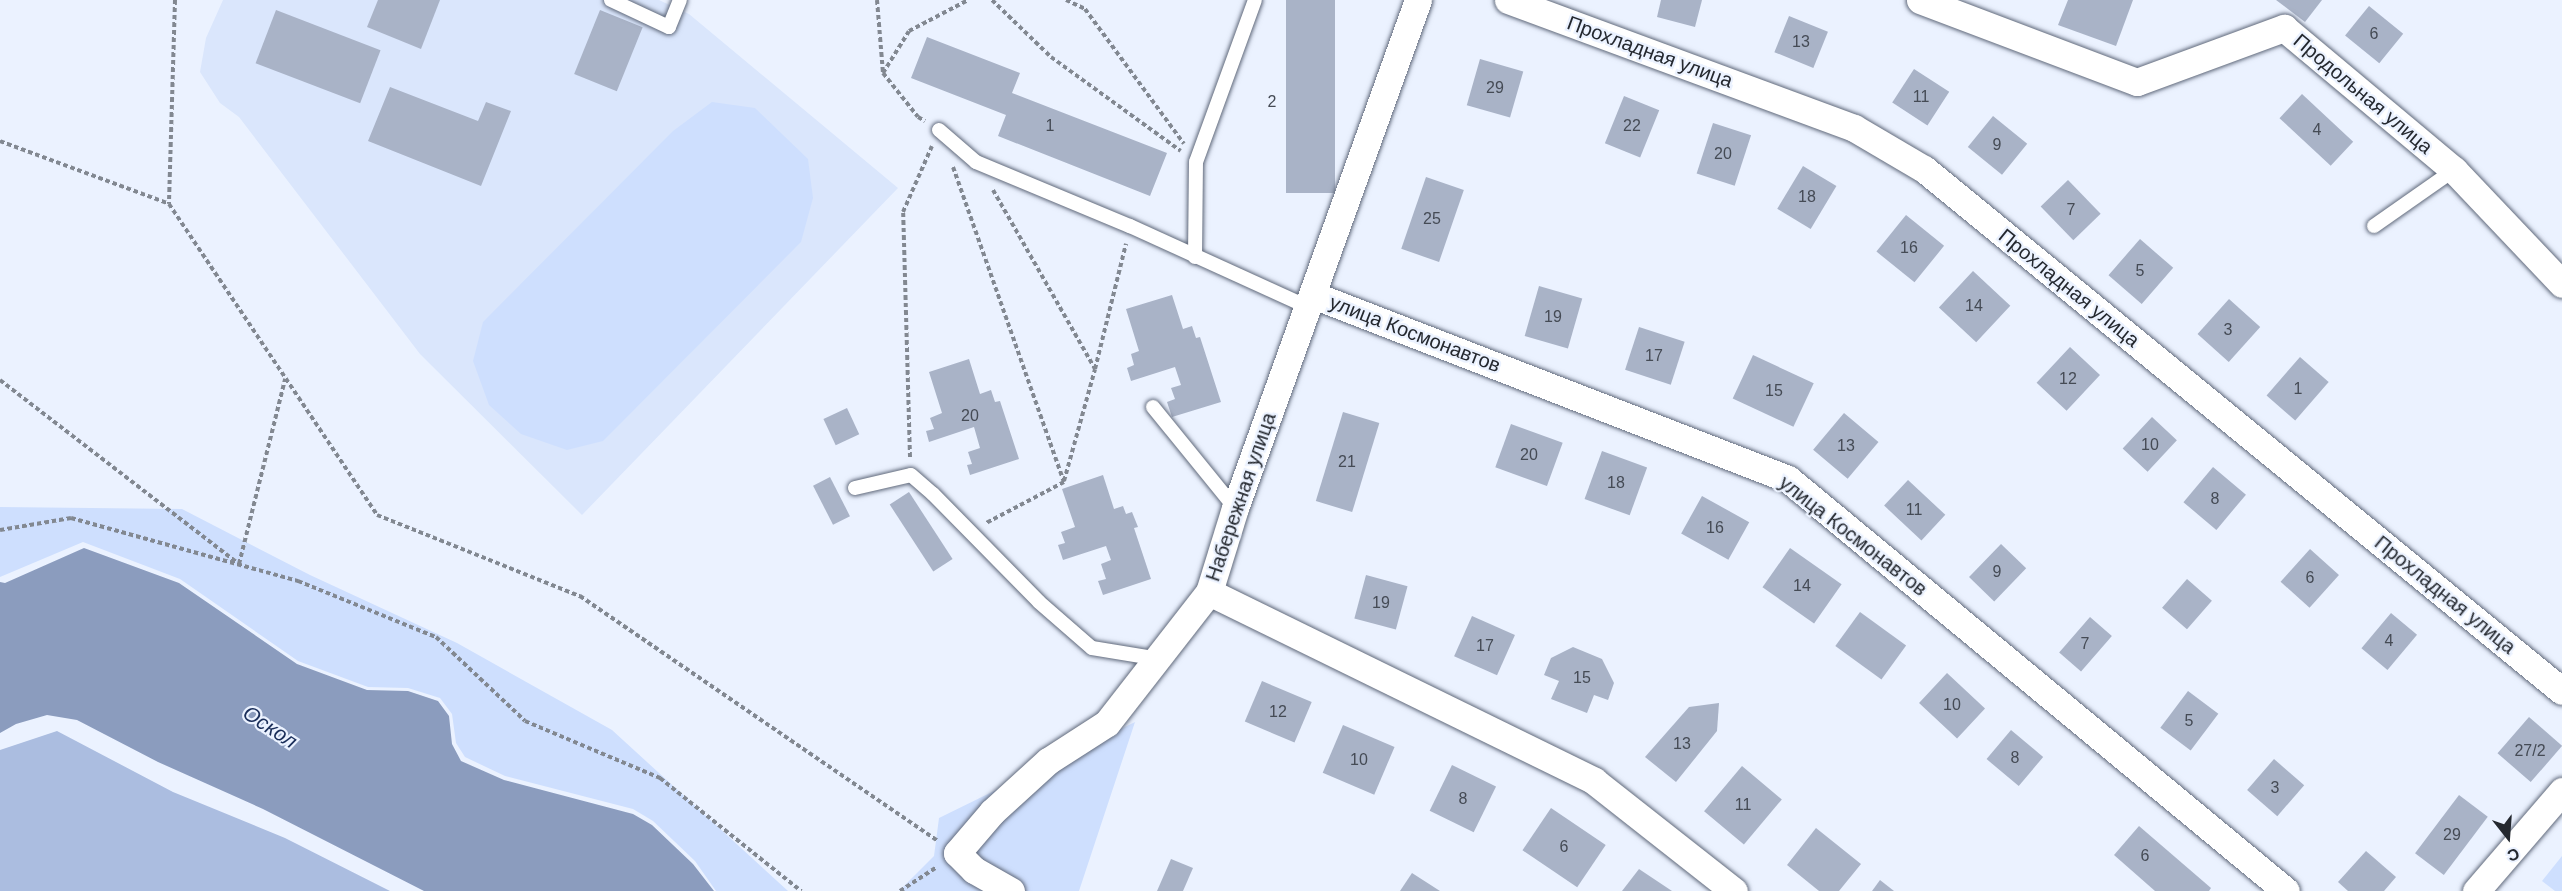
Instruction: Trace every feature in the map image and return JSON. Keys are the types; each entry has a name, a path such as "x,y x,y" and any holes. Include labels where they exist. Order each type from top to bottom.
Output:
{"street":[{"name":"Набережная улица","path":"1418,0 1235,508 1209,592 1594,782 1734,891"},
{"name":"Прохладная улица","path":"1508,0 1854,128 1924,169 2562,691"},
{"name":"Продольная улица","path":"1920,0 2137,82 2284,28 2454,170 2562,284"},
{"name":"улица Космонавтов","path":"1310,301 1788,479 2286,891"},
{"path":"1011,891 967,872 992,812 1048,761 1107,723 1209,592"},
{"path":"2476,891 2562,791"}],"lane":[{"path":"610,0 669,27 680,0"},
{"path":"1195,257 1196,162 1255,0"},
{"path":"939,130 976,162 1130,226 1195,257 1310,301"},
{"path":"2374,226 2454,170"},
{"path":"1153,408 1235,508"},
{"path":"855,488 911,475 933,494 1039,602 1092,648 1159,659"}],"path":[{"path":"175,0 169,204 377,515 580,596 967,872"},
{"path":"877,0 883,73 918,117 939,130 1064,482"},
{"path":"883,73 909,32 968,0"},
{"path":"992,0 1052,57 1196,162"},
{"path":"1066,0 1085,9 1196,162"},
{"path":"911,475 903,212 939,130"},
{"path":"0,141 169,204"},
{"path":"976,162 1095,369"},
{"path":"968,532 1064,482 1095,369 1130,226"},
{"path":"239,564 285,377"},
{"path":"0,380 239,564"},
{"path":"0,530 71,518 298,581 435,637 525,721 660,778 801,891"},
{"path":"900,891 967,872"}],"shaded area":[{"path":"223,0 659,0 689,14 898,188 582,515 420,354 239,117 220,103 200,72 206,38"},
{"path":"712,102 755,108 808,159 813,198 801,242 603,441 567,450 521,434 489,405 473,361 483,322 673,131"},
{"path":"0,507 182,509 310,575 457,643 612,730 788,891 716,891 695,861 653,821 633,809 505,776 465,757 456,743 452,714 440,698 408,688 368,687 298,661 180,579 83,542 0,577"},
{"path":"1135,722 1079,891 899,891 934,856 939,818"},
{"path":"57,731 173,792 285,838 390,891 0,891 0,750"},
{"path":"2562,856 2562,891 2555,891 2542,881"}],"water":[{"name":"Оскол","path":"84,548 179,583 297,664 367,690 408,691 438,701 449,716 452,744 461,761 504,780 633,814 652,825 693,864 714,891 424,891 263,809 158,762 77,720 47,715 16,724 0,733 0,582 5,583"}],"building":[{"path":"378,0 440,0 421,49 367,27"},
{"path":"1286,0 1335,0 1335,193 1286,193"},
{"path":"1661,0 1702,0 1695,27 1657,17"},
{"path":"2068,0 2133,0 2116,46 2058,25"},
{"path":"2276,0 2322,0 2305,22"},
{"path":"2369,6 2403,34 2379,63 2345,36"},
{"path":"276,10 381,50 360,103 256,63"},
{"path":"600,10 643,27 617,91 574,74"},
{"path":"1789,16 1828,32 1813,68 1774,52"},
{"path":"927,37 1020,73 1012,93 1167,153 1150,196 998,136 1006,115 911,78"},
{"path":"1480,59 1523,71 1510,118 1467,105"},
{"path":"1914,69 1949,92 1927,125 1892,103"},
{"path":"390,87 478,121 486,102 511,111 481,186 368,141"},
{"path":"2302,94 2353,142 2331,166 2279,118"},
{"path":"1624,96 1659,110 1640,158 1605,143"},
{"path":"1993,116 2027,144 2002,175 1968,147"},
{"path":"1713,123 1751,135 1735,186 1697,173"},
{"path":"1803,166 1836,186 1811,229 1777,209"},
{"path":"1426,177 1464,190 1439,262 1401,249"},
{"path":"2068,180 2101,214 2073,240 2041,206"},
{"path":"1906,215 1944,246 1915,282 1876,252"},
{"path":"2140,239 2173,268 2142,304 2109,275"},
{"path":"1973,271 2010,306 1976,342 1939,308"},
{"path":"1539,286 1582,298 1568,348 1525,336"},
{"path":"1172,295 1183,329 1192,326 1196,338 1200,337 1221,402 1172,417 1167,402 1175,399 1171,388 1181,385 1175,367 1131,381 1127,368 1134,365 1131,354 1139,351 1126,309"},
{"path":"2229,299 2260,327 2229,362 2198,334"},
{"path":"1639,327 1685,342 1671,385 1625,370"},
{"path":"2070,347 2100,375 2067,411 2037,383"},
{"path":"1753,355 1814,383 1793,427 1733,399"},
{"path":"2300,357 2329,382 2295,420 2267,395"},
{"path":"969,359 980,394 991,390 995,402 1000,401 1019,459 970,475 967,465 972,464 968,452 980,448 974,427 929,442 926,431 934,429 930,418 942,413 929,372"},
{"path":"847,408 859,434 836,445 823,419"},
{"path":"1343,412 1379,423 1352,512 1316,501"},
{"path":"1844,413 1878,442 1848,479 1813,450"},
{"path":"2152,417 2177,440 2148,472 2123,448"},
{"path":"1511,424 1563,443 1547,486 1495,467"},
{"path":"1602,451 1647,467 1630,515 1585,499"},
{"path":"2213,467 2246,495 2216,530 2183,502"},
{"path":"1103,475 1114,509 1123,506 1126,514 1132,512 1138,527 1134,528 1151,579 1103,595 1098,581 1106,579 1101,564 1111,560 1106,546 1063,560 1058,545 1065,543 1061,532 1075,527 1062,489"},
{"path":"830,477 850,516 833,525 813,486"},
{"path":"1908,480 1945,515 1921,540 1884,506"},
{"path":"909,492 953,559 933,572 890,505"},
{"path":"1702,496 1749,522 1728,560 1681,534"},
{"path":"2001,544 2026,568 1994,601 1969,577"},
{"path":"1790,548 1842,584 1814,623 1762,587"},
{"path":"2310,549 2339,575 2310,608 2281,582"},
{"path":"1366,575 1408,586 1396,630 1354,618"},
{"path":"2187,579 2212,601 2187,629 2162,608"},
{"path":"1860,612 1906,646 1881,679 1835,646"},
{"path":"2391,613 2417,635 2387,670 2361,648"},
{"path":"1472,616 1515,635 1497,675 1454,656"},
{"path":"2090,617 2112,636 2081,671 2059,652"},
{"path":"1573,647 1602,659 1614,683 1608,700 1594,695 1587,713 1551,699 1559,681 1544,675 1551,658"},
{"path":"1947,673 1985,708 1957,738 1919,703"},
{"path":"1262,681 1312,702 1295,743 1245,722"},
{"path":"2188,691 2218,714 2191,751 2160,728"},
{"path":"1719,703 1717,731 1676,782 1645,757 1689,707"},
{"path":"2529,717 2562,746 2531,782 2498,753"},
{"path":"1343,725 1395,747 1374,795 1323,773"},
{"path":"2011,730 2043,757 2019,786 1987,759"},
{"path":"2274,759 2304,785 2277,816 2247,790"},
{"path":"1452,765 1496,786 1474,832 1430,811"},
{"path":"1742,766 1782,799 1744,845 1704,811"},
{"path":"2459,795 2488,817 2444,875 2415,853"},
{"path":"1551,808 1606,845 1577,887 1522,850"},
{"path":"2139,826 2211,888 2209,891 2155,891 2114,855"},
{"path":"1816,828 1861,864 1839,891 1819,891 1787,865"},
{"path":"2366,851 2396,877 2384,891 2348,891 2338,882"},
{"path":"1171,859 1193,868 1183,891 1157,891"},
{"path":"1639,869 1672,891 1622,891"},
{"path":"1412,873 1440,891 1400,891"},
{"path":"1880,880 1894,891 1872,891"}]}
